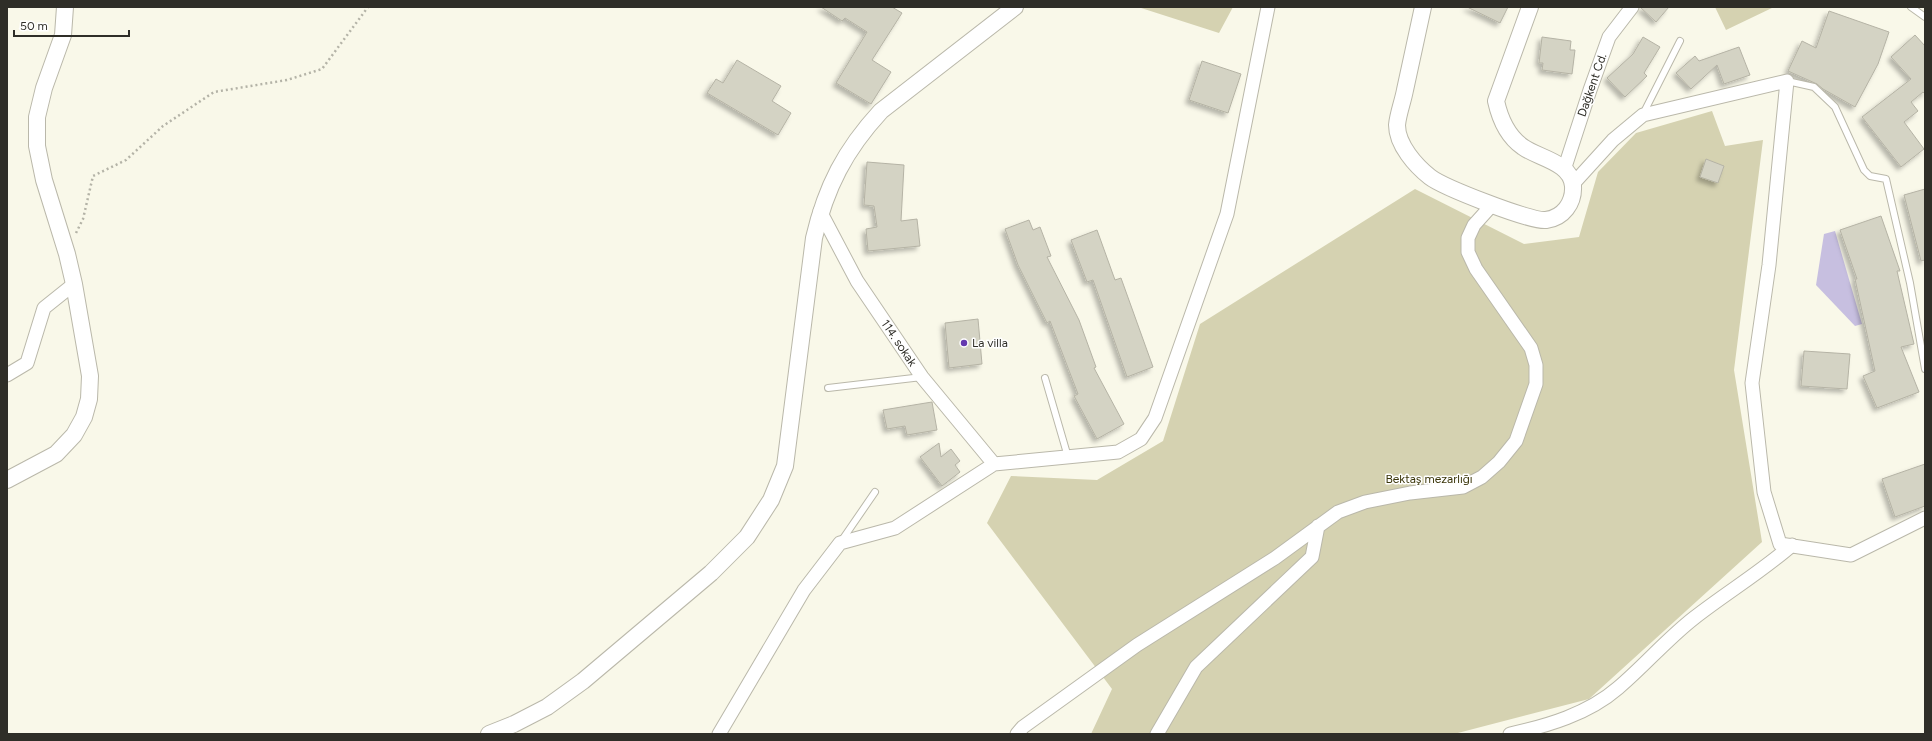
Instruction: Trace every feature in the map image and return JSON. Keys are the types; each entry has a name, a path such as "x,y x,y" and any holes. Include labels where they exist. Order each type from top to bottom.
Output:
{"street":[{"path":"7,480 56,454 74,435 84,418 89,399 90,376 74,284 67,254 44,180 37,146 37,117 44,88 63,35 65,7"},
{"path":"489,734 514,724 546,706 583,681 711,573 747,537 771,500 786,466 814,238 820,211 833,177 848,150 864,129 881,111 1015,7"},
{"path":"719,734 804,590 840,543 895,528 994,464 1118,452 1141,439 1155,418 1227,214 1268,7"},
{"path":"1423,7 1397,126 1401,140 1408,154 1418,166 1432,178 1492,205 1538,220 1547,220 1557,217 1565,211 1571,202 1573,184 1613,140 1643,115 1787,81 1770,265 1752,383 1764,492 1780,544 1851,555 1925,518"},
{"path":"1530,7 1496,101 1504,126 1518,143 1535,154 1556,164 1564,170 1573,184"},
{"name":"Dağkent Cd.","path":"1564,170 1609,37 1632,7"},
{"path":"1017,734 1023,728 1137,645 1275,558 1338,512 1365,502 1410,492 1463,487 1482,477 1499,462 1516,441 1536,384 1536,365 1531,348 1476,269 1468,252 1468,238 1474,225 1492,205"},
{"name":"114. sokak","path":"820,211 857,281 922,377 994,464"},
{"path":"7,375 27,363 44,308 74,284"},
{"path":"1157,734 1196,666 1312,557 1318,526"},
{"path":"1510,734 1538,728 1581,712 1617,689 1693,618 1763,570 1792,546"}],"lane":[{"path":"1911,7 1925,17"},
{"path":"1643,115 1680,41"},
{"path":"1787,81 1814,87 1835,107 1864,170 1870,176 1886,179 1910,284 1925,369"},
{"path":"828,388 922,377"},
{"path":"1045,378 1068,457"},
{"path":"840,543 875,492"}],"path":[{"path":"67,254 83,219 93,176 126,160 163,126 214,92 287,80 322,69 368,7"}],"green space":[{"path":"1138,7 1233,7 1219,33"},
{"path":"1715,7 1774,7 1726,30"},
{"name":"Bektaş mezarlığı","path":"1712,111 1725,146 1763,140 1734,370 1762,542 1589,699 1454,734 1091,734 1112,689 987,523 1011,476 1097,480 1163,441 1200,324 1415,189 1524,244 1579,237 1598,172 1636,133"}],"shaded area":[{"path":"1835,231 1862,324 1855,326 1816,285 1824,234"}],"building":[{"path":"821,7 892,7 902,13 872,60 891,72 871,104 836,83 867,32 845,18 842,21"},
{"path":"1467,7 1508,7 1500,23"},
{"path":"1640,7 1669,7 1656,22"},
{"path":"1829,11 1889,32 1878,64 1855,107 1817,84 1788,71 1802,41 1816,48"},
{"path":"1915,35 1925,46 1925,94 1923,92 1911,102 1918,111 1904,122 1924,149 1901,167 1862,117 1911,79 1891,57"},
{"path":"1542,37 1571,41 1570,50 1575,50 1572,74 1542,70 1543,63 1539,63"},
{"path":"1643,37 1660,47 1644,73 1647,76 1625,97 1607,78 1633,54"},
{"path":"1739,47 1750,75 1724,84 1717,65 1691,89 1676,73 1695,56 1699,61"},
{"path":"737,60 781,86 772,101 791,113 778,135 707,93 716,79 723,83"},
{"path":"1202,61 1241,74 1228,113 1189,100"},
{"path":"1706,159 1724,166 1718,183 1700,177"},
{"path":"867,162 904,165 901,221 917,219 920,246 868,251 866,229 877,227 874,206 864,205"},
{"path":"1925,189 1925,260 1921,261 1904,195"},
{"path":"1881,216 1900,271 1897,271 1914,344 1901,347 1919,392 1877,408 1863,376 1875,371 1855,279 1857,279 1840,230"},
{"path":"1029,220 1033,230 1040,227 1051,256 1047,257 1079,320 1096,367 1094,368 1124,424 1097,439 1074,396 1078,394 1050,321 1047,323 1018,265 1005,229"},
{"path":"1097,230 1115,280 1121,278 1153,367 1127,377 1093,280 1087,282 1071,240"},
{"name":"La villa","path":"978,319 982,364 949,368 945,323"},
{"path":"1804,351 1850,354 1847,389 1801,386"},
{"path":"932,402 937,430 907,435 905,426 887,429 883,410"},
{"path":"939,443 941,457 951,449 960,461 955,465 960,472 942,486 920,457"},
{"path":"1925,464 1925,506 1895,517 1882,479"}],"place":[{"name":"La villa","path":"964,343"}]}
